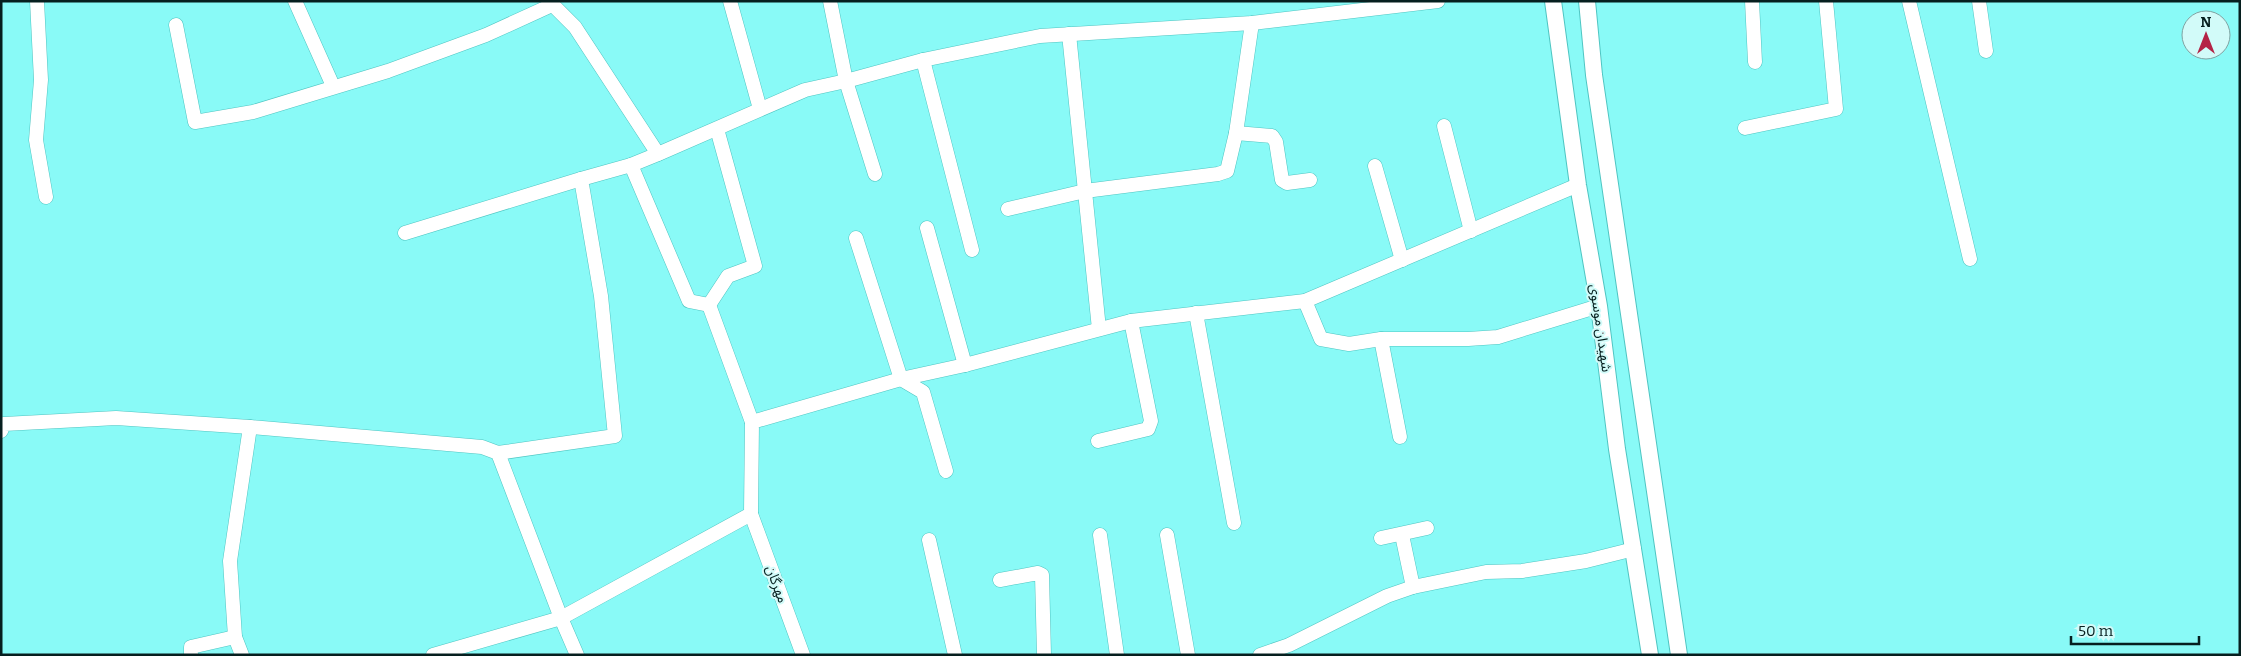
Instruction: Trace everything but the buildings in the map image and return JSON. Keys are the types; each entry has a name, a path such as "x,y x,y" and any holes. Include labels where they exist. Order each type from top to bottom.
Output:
{"street":[{"path":"37,1 41,80 36,140 46,197"},
{"path":"295,1 333,86"},
{"path":"730,1 760,109"},
{"path":"830,1 846,81 875,174"},
{"path":"405,233 631,165 804,90 846,81 923,60 1040,36 1252,22 1438,1"},
{"name":"شهیدان موسوی","path":"1553,1 1578,185 1599,306 1617,449 1650,655"},
{"path":"1587,1 1594,75 1679,655"},
{"path":"1752,1 1755,62"},
{"path":"1745,128 1836,109 1826,1"},
{"path":"1908,1 1970,259"},
{"path":"1979,1 1986,50"},
{"path":"176,24 195,122 253,112 333,86 388,72 486,35 550,3 575,27 658,154"},
{"path":"1008,209 1085,191 1218,174 1227,171 1236,132 1252,22"},
{"path":"1069,34 1099,329"},
{"path":"923,60 972,250"},
{"path":"1444,126 1471,231"},
{"path":"709,305 728,276 755,266 716,128"},
{"path":"1236,132 1272,136 1276,142 1282,180 1287,183 1310,180"},
{"path":"631,165 688,301 709,305"},
{"path":"1375,166 1402,260"},
{"path":"2,423 116,418 250,427 482,447 498,453 615,436 600,296 581,179"},
{"path":"752,422 901,379 965,365 1131,321 1305,301 1578,185"},
{"path":"927,228 965,365"},
{"path":"856,238 901,379 923,392 946,471"},
{"path":"1305,301 1321,339 1349,344 1382,340 1498,337 1599,306"},
{"path":"433,655 561,618 751,514 752,422 709,305"},
{"path":"1196,313 1234,524"},
{"path":"1098,441 1148,429 1151,421 1131,321"},
{"path":"1382,340 1400,437"},
{"path":"242,655 235,637 230,561 250,427"},
{"path":"498,453 577,655"},
{"name":"مهرگان","path":"751,514 802,655"},
{"path":"1381,538 1402,535 1427,528"},
{"path":"1100,535 1117,655"},
{"path":"1167,535 1188,655"},
{"path":"1402,535 1413,586"},
{"path":"929,540 955,655"},
{"path":"1260,655 1289,645 1387,596 1413,586 1486,572 1522,571 1586,560 1634,549"},
{"path":"1000,580 1038,573 1042,575 1044,655"},
{"path":"191,655 191,647 235,637"}]}
